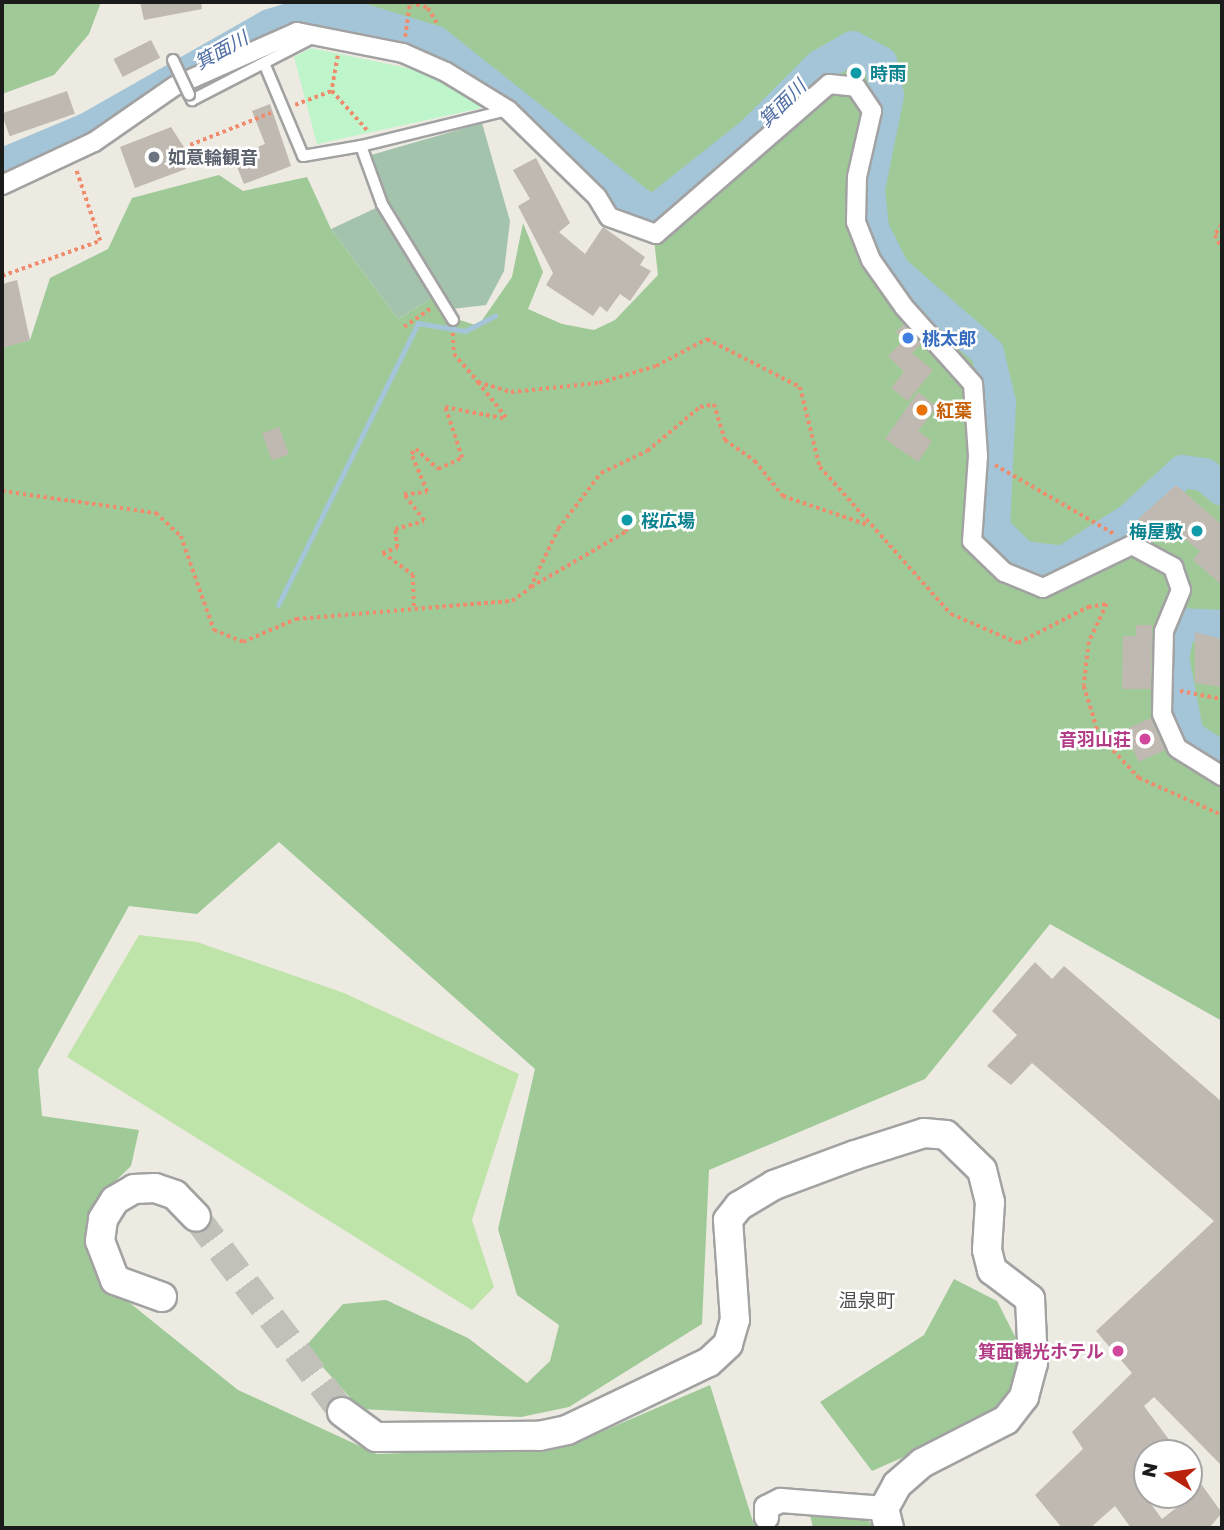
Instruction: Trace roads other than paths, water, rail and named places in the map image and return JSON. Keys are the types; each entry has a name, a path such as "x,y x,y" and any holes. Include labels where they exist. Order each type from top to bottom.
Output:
{"street":[{"path":"2,185 94,142 175,86 297,32 403,52 508,110 597,197 609,217 656,234 829,84 856,87 872,111 857,177 856,222 871,260 904,307 972,384 978,456 972,541 1004,572 1044,588 1132,545 1172,567 1181,590 1164,631 1162,714 1177,748 1222,776"},
{"path":"342,1412 376,1437 539,1436 567,1430 709,1362 728,1344 735,1320 728,1220 739,1206 774,1185 855,1154 924,1133 946,1135 982,1170 990,1202 987,1250 992,1270 1030,1299 1033,1363 1024,1397 1006,1420 922,1463 897,1485 887,1518 780,1500 766,1507 766,1517"},
{"path":"162,1297 115,1280 100,1241 103,1219 115,1200 155,1188 175,1195 196,1217"}],"lane":[{"path":"173,60 192,100 318,34"},
{"path":"264,62 288,107 303,156 361,146 508,110"},
{"path":"361,146 382,204 453,320"}],"waterway":[{"name":"箕面川","path":"2,164 86,129 269,25 306,14 357,18 435,42 651,213 752,133 819,66 852,47 880,62 887,95 868,189 872,228 893,270 987,352 999,402 993,528 1022,557 1063,562 1130,519 1182,471 1204,474 1222,489"},
{"path":"278,605 418,323 465,331 495,316"},
{"name":"箕面川","path":"1222,626 1179,624 1172,657 1187,735 1222,758"}],"tunnel":[{"path":"196,1217 342,1412"}],"place":[{"name":"時雨","path":"856,73"},
{"name":"如意輪観音","path":"154,157"},
{"name":"桃太郎","path":"908,338"},
{"name":"紅葉","path":"922,410"},
{"name":"桜広場","path":"627,520"},
{"name":"梅屋敷","path":"1197,531"},
{"name":"音羽山荘","path":"1145,739"},
{"name":"箕面観光ホテル","path":"1118,1351"}],"district":[{"name":"温泉町","path":"867,1300"}]}
